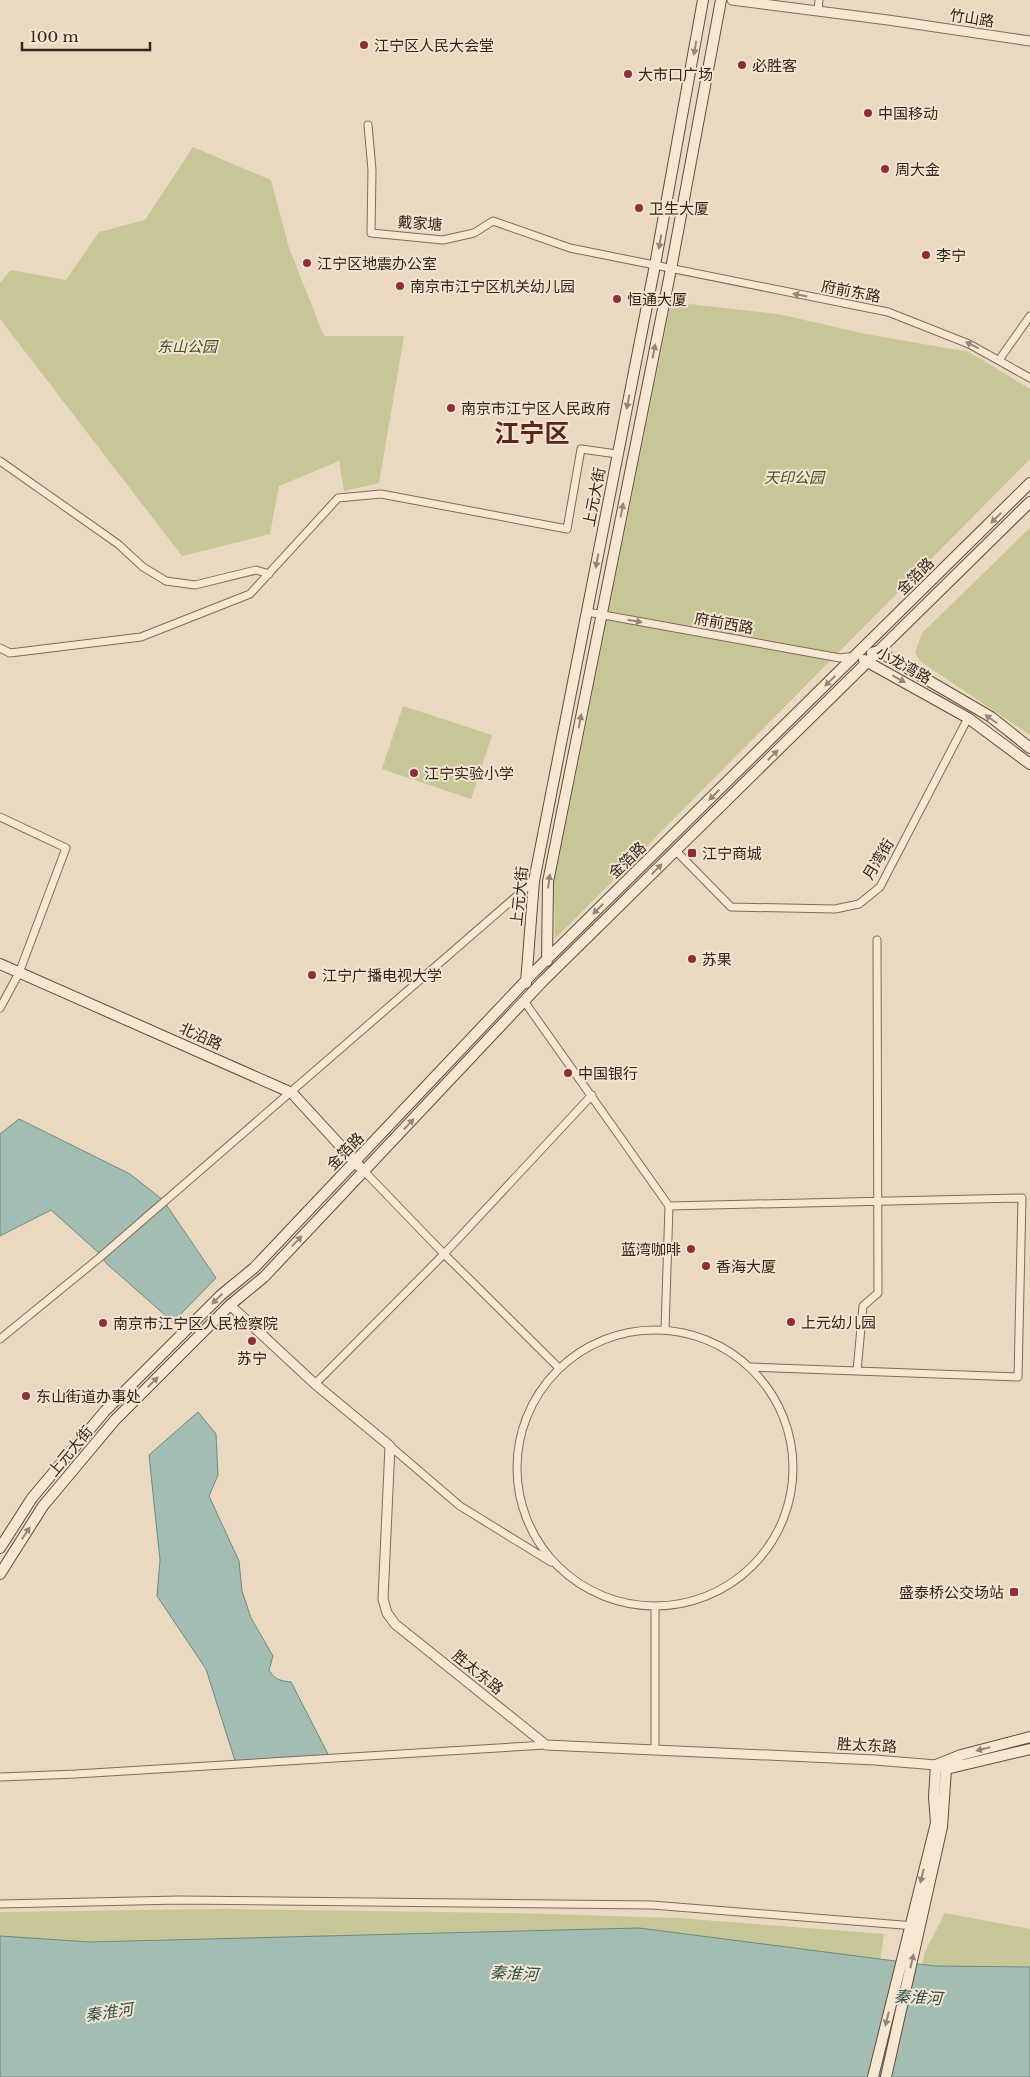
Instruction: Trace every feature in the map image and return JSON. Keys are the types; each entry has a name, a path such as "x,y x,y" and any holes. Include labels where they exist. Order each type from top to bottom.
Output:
{"main road":[{"name":"上元大街","path":"524,1001 534,881 655,265 703,0"},
{"name":"上元大街","path":"543,981 548,958 548,882 671,268 721,0"},
{"name":"金箔路","path":"254,1268 526,980 1030,483"},
{"name":"金箔路","path":"264,1277 543,981 1030,502"},
{"name":"小龙湾路","path":"856,656 878,651 991,717 1030,748"},
{"name":"小龙湾路","path":"856,656 968,718 1030,764"},
{"name":"北沿路","path":"0,964 292,1093 364,1171"},
{"name":"上元大街","path":"0,1548 32,1498 105,1411 221,1295 254,1268"},
{"name":"上元大街","path":"0,1574 43,1506 115,1420 230,1305 264,1277"},
{"name":"胜太东路","path":"936,1765 961,1755 1030,1737"},
{"path":"873,2077 915,1934 942,1827 946,1770 1030,1749"},
{"path":"886,2077 915,1934 910,1924 936,1823 934,1797 936,1765"}],"street":[{"name":"竹山路","path":"732,0 1030,41"},
{"path":"818,11 819,0"},
{"name":"戴家塘","path":"368,125 372,170 371,233 443,240 474,233 493,221 570,248 655,265"},
{"name":"府前东路","path":"655,265 888,312 969,344 1030,378"},
{"path":"999,360 1030,316"},
{"path":"0,653 141,637 250,594 338,498 382,494 567,529 581,449 617,454"},
{"path":"0,461 118,544 142,567 166,581 195,585 256,570 269,574"},
{"name":"府前西路","path":"587,612 840,658 856,656"},
{"path":"0,648 10,653"},
{"name":"月湾街","path":"676,851 732,907 836,909 858,904 880,887 968,718"},
{"path":"0,817 66,848 19,973 0,1008"},
{"path":"0,1339 98,1259 292,1093 534,881"},
{"path":"858,1371 863,1306 878,1293 877,940"},
{"path":"524,1001 669,1206 665,1330"},
{"path":"315,1384 444,1254 592,1095"},
{"path":"364,1171 444,1254 559,1368"},
{"path":"669,1206 1022,1198 1018,1377 751,1367"},
{"path":"230,1305 315,1384 460,1506 554,1564 584,1587 618,1602 655,1607 701,1599 742,1576 774,1540 791,1497 793,1450 779,1404 751,1367 722,1346 688,1333 665,1330 618,1334 587,1347 559,1368 532,1404 518,1447 518,1491 533,1534 554,1564"},
{"name":"胜太东路","path":"390,1446 383,1599 387,1614 395,1624 546,1745 936,1765 946,1770"},
{"path":"655,1607 655,1750"},
{"path":"0,1777 546,1745"},
{"path":"0,1904 179,1900 652,1905 910,1924"}],"green space":[{"name":"东山公园","path":"193,147 271,180 289,248 324,336 404,336 379,483 344,491 339,461 279,486 270,534 182,556 0,319 0,283 11,270 66,280 99,232 145,220"},
{"name":"天印公园","path":"671,302 778,314 866,334 969,352 1030,389 1030,459 555,939 554,883"},
{"path":"1030,528 1030,735 920,661 915,653 922,633"},
{"path":"403,706 492,735 471,799 382,769"},
{"path":"223,1909 512,1913 678,1918 884,1934 879,1967 0,2077 0,1912"},
{"path":"945,1913 1030,1929 1030,2077 897,2077 925,1952"}],"water":[{"path":"19,1119 130,1174 163,1200 216,1278 173,1322 107,1264 99,1253 51,1210 0,1236 0,1134"},
{"path":"198,1412 216,1434 218,1475 209,1496 239,1561 242,1591 251,1618 273,1656 269,1670 278,1679 291,1682 330,1758 236,1764 206,1669 157,1596 160,1560 149,1455"},
{"name":"秦淮河","path":"639,1928 934,1966 1030,1967 1030,2077 0,2077 0,1936 90,1942"}],"place":[{"name":"江宁区人民大会堂","path":"364,45"},
{"name":"必胜客","path":"742,65"},
{"name":"大市口广场","path":"628,74"},
{"name":"中国移动","path":"868,113"},
{"name":"周大金","path":"885,169"},
{"name":"卫生大厦","path":"639,208"},
{"name":"李宁","path":"926,255"},
{"name":"江宁区地震办公室","path":"307,263"},
{"name":"南京市江宁区机关幼儿园","path":"400,286"},
{"name":"恒通大厦","path":"617,299"},
{"name":"南京市江宁区人民政府","path":"451,408"},
{"name":"江宁实验小学","path":"414,773"},
{"name":"江宁商城","path":"692,853"},
{"name":"苏果","path":"692,959"},
{"name":"江宁广播电视大学","path":"312,975"},
{"name":"中国银行","path":"568,1073"},
{"name":"蓝湾咖啡","path":"691,1249"},
{"name":"香海大厦","path":"706,1266"},
{"name":"上元幼儿园","path":"791,1322"},
{"name":"南京市江宁区人民检察院","path":"103,1323"},
{"name":"苏宁","path":"252,1341"},
{"name":"东山街道办事处","path":"26,1396"},
{"name":"盛泰桥公交场站","path":"1014,1592"}],"district":[{"name":"江宁区","path":"532,433"}]}
